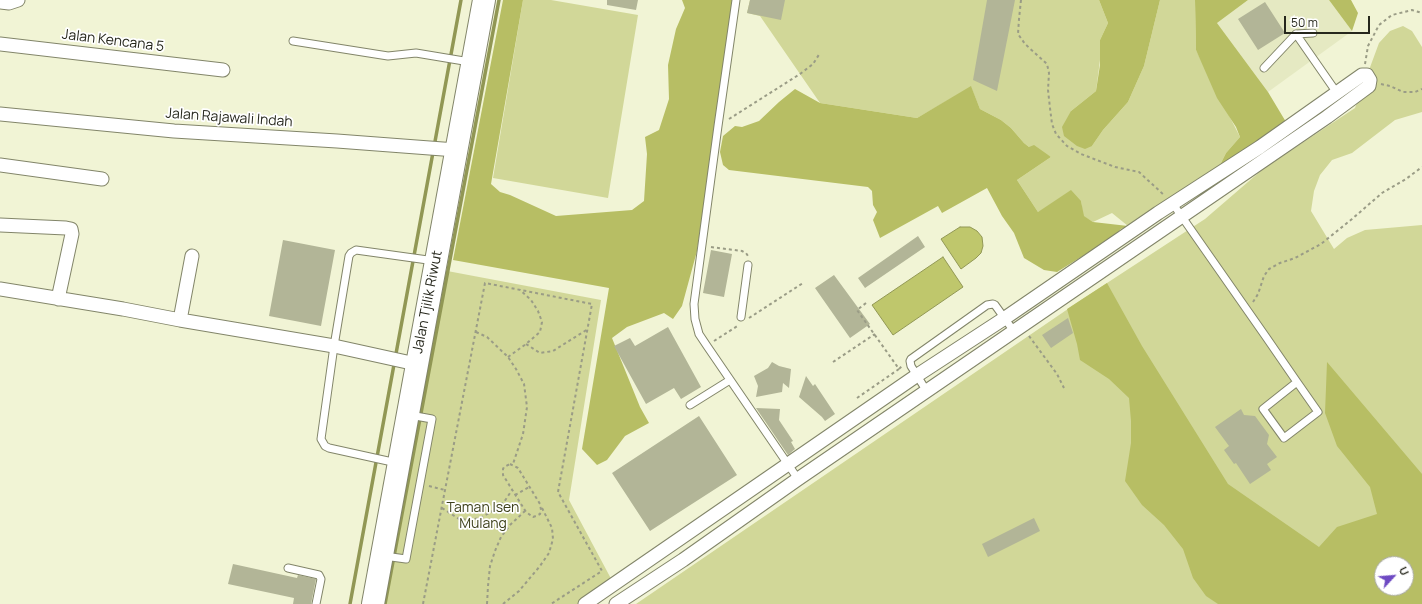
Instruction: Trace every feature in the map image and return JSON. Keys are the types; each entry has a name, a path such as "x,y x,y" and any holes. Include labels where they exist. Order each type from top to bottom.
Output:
{"highway":[{"name":"Jalan Tjilik Riwut","path":"373,604 484,0"}],"street":[{"path":"0,2 9,3 18,0"},
{"name":"Jalan Kencana 5","path":"0,44 223,70"},
{"path":"585,604 916,376 1260,147 1362,74 1367,79 1369,86 1327,117 926,390 683,560 616,604"},
{"name":"Jalan Rajawali Indah","path":"0,114 174,131 456,150"},
{"path":"0,165 102,178"},
{"path":"0,225 71,229 72,234 58,299"},
{"path":"180,320 192,256"},
{"path":"0,289 334,346 416,364"}],"lane":[{"path":"736,0 694,304 695,319 699,334 706,346 798,479"},
{"path":"1264,68 1296,34 1313,33"},
{"path":"1296,34 1337,93"},
{"path":"293,41 381,55 395,56 416,53 472,62"},
{"path":"1173,204 1298,382 1318,412 1284,438 1263,409 1298,382"},
{"path":"399,464 329,448 322,442 321,434 349,256 351,253 358,250 436,261"},
{"path":"743,320 748,264"},
{"path":"926,390 916,376 910,361 912,357 988,304 995,305 1005,318 1017,328"},
{"path":"690,405 730,380"},
{"path":"382,555 406,559 420,485 432,418 408,414"},
{"path":"288,568 319,575 321,579 316,604"}],"path":[{"path":"1021,0 1018,34 1025,44 1047,64 1049,73 1048,90 1052,124 1056,134 1067,146 1081,154 1115,168 1139,172 1154,184 1173,204"},
{"path":"1422,14 1412,10 1392,15 1379,26 1368,46 1365,62 1367,79 1390,86 1403,92 1416,92 1422,89"},
{"path":"718,126 800,74 813,64 820,54"},
{"path":"1245,306 1253,302 1258,294 1264,276 1269,269 1280,263 1295,258 1321,244 1382,193 1406,179 1422,167"},
{"path":"702,246 742,251 746,253 748,257 748,264"},
{"path":"423,604 485,283 592,304 558,492 602,571 552,604"},
{"path":"706,346 743,320 803,283"},
{"path":"508,357 540,332 542,322 531,300 519,290"},
{"path":"866,303 857,310 899,369"},
{"path":"1017,328 1057,374 1064,388"},
{"path":"526,344 540,353 553,351 588,329"},
{"path":"476,332 487,337 508,357 524,384 527,407 524,434 513,464"},
{"path":"833,362 875,334"},
{"path":"857,398 910,361"},
{"path":"503,604 518,591 540,566 549,553 553,539 552,528 541,507 518,468 513,464 504,467 502,472 503,475 529,515 533,517 540,514 541,507"},
{"path":"420,485 446,490"},
{"path":"515,495 529,487"},
{"path":"442,508 459,519 470,520 480,518 504,502 512,490"},
{"path":"487,604 490,566 495,551 501,537 510,525 525,510"}],"shaded area":[{"path":"503,0 523,0 491,184 500,192 556,216 632,210 644,201 647,154 645,137 659,130 669,99 668,65 676,29 685,8 682,0 732,0 697,251 682,306 673,319 664,313 627,327 612,338 640,407 649,423 625,436 607,460 597,465 582,449 609,288 453,260"},
{"path":"1099,0 1160,0 1144,66 1128,102 1103,130 1092,146 1085,149 1077,146 1064,136 1062,127 1071,111 1096,91 1100,65 1100,40 1108,23"},
{"path":"1195,0 1248,0 1217,23 1268,92 1286,122 1220,165 1226,153 1240,137 1236,127 1217,98 1196,50"},
{"path":"1248,0 1329,0 1352,31 1268,92 1217,23"},
{"path":"1329,0 1351,0 1358,13 1352,31"},
{"path":"971,86 980,109 1001,120 1029,147 1034,145 1051,157 1017,180 1038,212 1071,190 1081,201 1084,216 1093,222 1128,226 1121,229 1110,239 1057,272 1044,270 1024,258 1014,233 1002,216 987,188 942,213 938,206 880,238 873,220 877,212 873,205 872,191 868,187 729,170 723,165 720,152 723,136 735,126 742,127 759,121 795,89 820,103 917,118"},
{"path":"960,227 970,227 977,231 982,237 983,246 981,253 961,269 941,239"},
{"path":"943,257 963,287 893,335 872,305"},
{"path":"1107,283 1142,346 1228,484 1319,547 1337,527 1377,514 1370,487 1337,446 1325,413 1327,362 1422,474 1422,604 1218,604 1206,596 1193,578 1183,549 1164,525 1142,505 1125,481 1131,443 1129,398 1109,379 1080,360 1067,309"}],"green space":[{"path":"523,0 551,0 638,15 608,198 493,178"},
{"path":"750,0 1099,0 1108,23 1100,40 1100,60 1096,91 1071,111 1092,146 1103,130 1128,102 1144,66 1160,0 1195,0 1196,50 1240,137 1226,153 1220,165 1128,226 1112,213 1093,222 1083,216 1081,201 1038,212 1017,180 1051,157 1029,147 1001,120 980,109 971,87 917,118 820,103 760,16 747,13"},
{"path":"1403,26 1412,31 1422,47 1422,112 1395,120 1352,153 1332,160 1320,175 1314,191 1311,211 1334,249 1347,238 1365,230 1422,225 1422,604 636,604 1084,298 1205,219 1263,169 1355,108 1379,43 1390,31"},
{"name":"Taman Isen Mulang","path":"442,270 601,300 569,500 616,588 593,604 377,604"}],"building":[{"path":"607,0 638,0 636,10 607,5"},
{"path":"750,0 785,0 781,20 747,13"},
{"path":"987,0 1015,0 997,91 973,80"},
{"path":"1265,2 1285,33 1258,50 1238,19"},
{"path":"918,236 925,247 865,288 858,278"},
{"path":"283,240 335,250 321,326 269,316"},
{"path":"711,250 732,254 724,297 703,293"},
{"path":"834,275 870,324 850,338 815,288"},
{"path":"1068,318 1073,333 1051,348 1042,335"},
{"path":"668,327 701,387 681,399 674,388 646,404 614,346 630,338 635,346"},
{"path":"772,362 779,366 791,369 789,388 783,383 782,392 756,397 758,386 754,376 768,368"},
{"path":"806,376 813,386 815,384 835,414 825,421 799,397"},
{"path":"756,408 780,409 779,420 793,441 791,442 795,449 788,455"},
{"path":"1241,409 1244,415 1255,416 1269,435 1267,444 1277,457 1267,464 1271,470 1250,484 1236,463 1234,464 1224,450 1229,446 1215,427"},
{"path":"699,416 737,475 650,531 612,473"},
{"path":"1034,518 1040,531 988,557 982,544"},
{"path":"233,564 297,578 298,575 316,579 311,604 293,604 294,598 228,584"}],"waterway":[{"path":"350,604 461,0"},
{"path":"385,604 499,0"}]}
